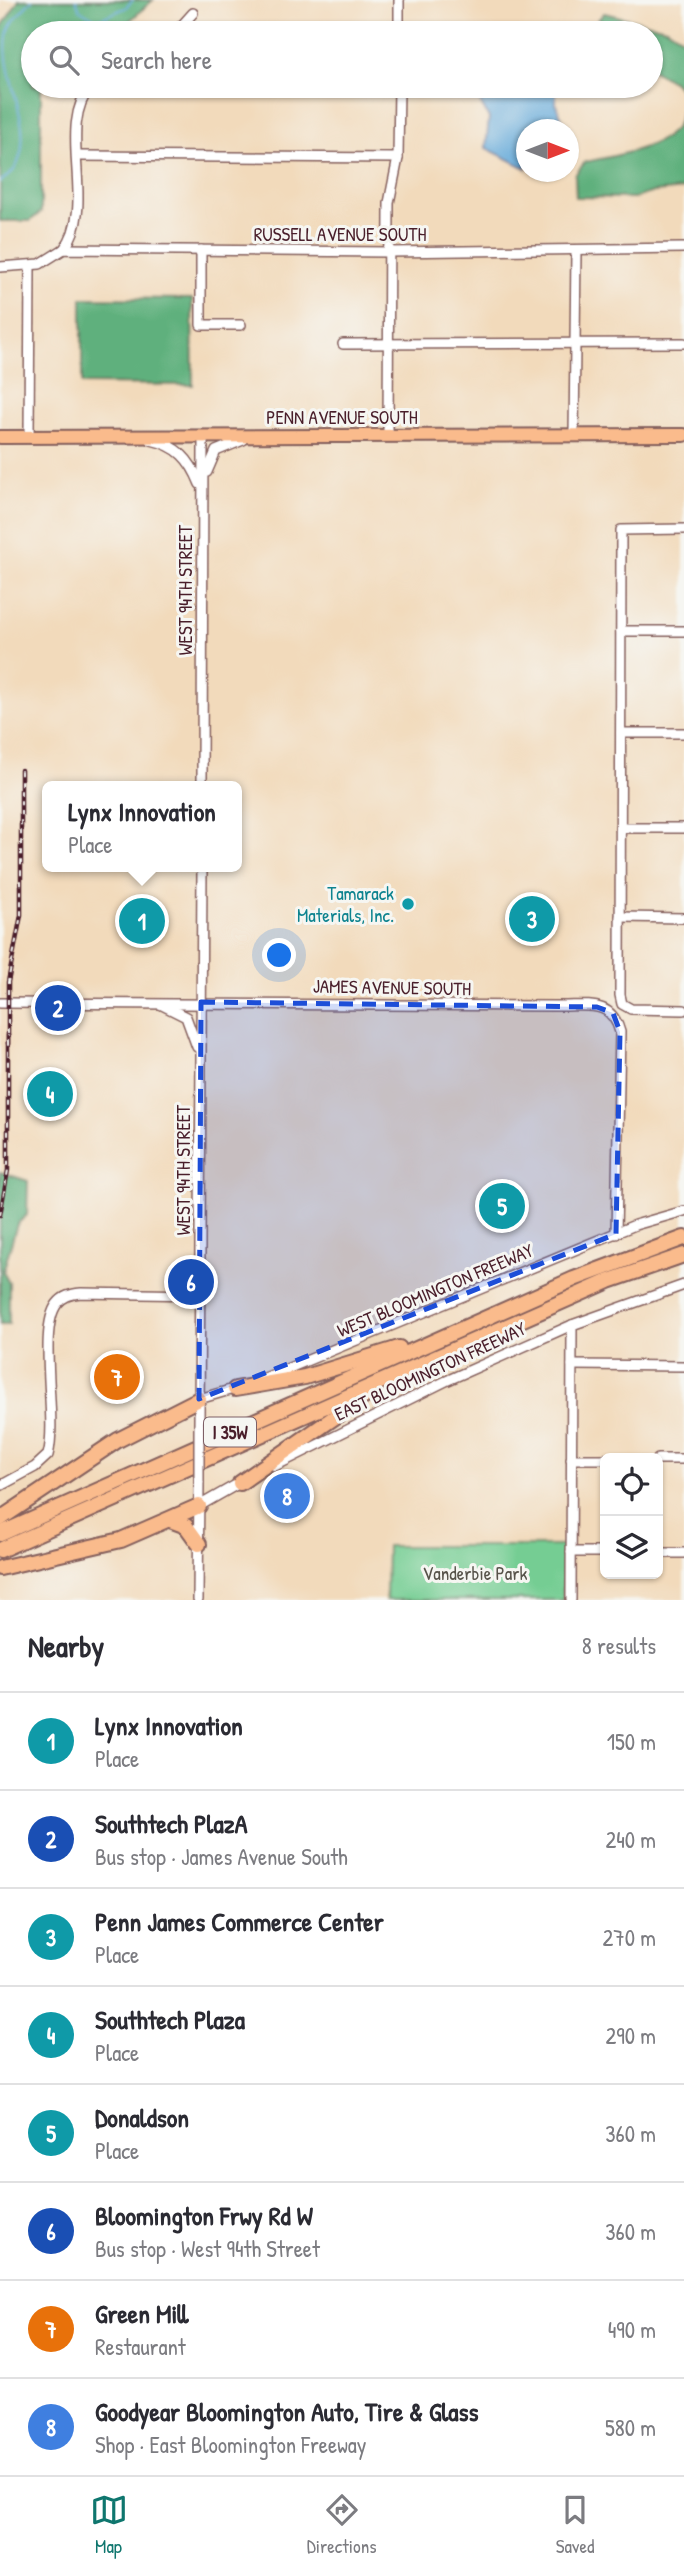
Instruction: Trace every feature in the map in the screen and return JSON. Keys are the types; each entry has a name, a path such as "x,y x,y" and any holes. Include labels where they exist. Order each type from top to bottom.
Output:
{"highway":[{"name":"I 35W","path":"0,1534 574,1279 684,1238"},
{"name":"I 35W","path":"0,1550 643,1268 684,1255"},
{"path":"643,1268 684,1262"},
{"path":"234,1389 305,1377 461,1329"},
{"path":"240,1483 293,1443 402,1372"},
{"path":"0,1519 118,1440 199,1399"},
{"path":"0,1568 121,1540 199,1506"},
{"path":"170,1520 186,1526 199,1544"}],"main road":[{"name":"PENN AVENUE SOUTH","path":"0,437 684,435"}],"street":[{"path":"399,0 399,21"},
{"path":"186,21 193,13"},
{"path":"64,249 75,227 78,114 83,98"},
{"path":"388,436 390,194 398,158 399,98"},
{"path":"77,156 398,158"},
{"name":"RUSSELL AVENUE SOUTH","path":"0,267 30,267 50,261 64,249 389,252 684,248"},
{"path":"201,250 201,325 240,325"},
{"path":"575,436 576,251"},
{"path":"29,437 30,267"},
{"path":"343,344 684,343"},
{"name":"WEST 94TH STREET","path":"202,781 203,436"},
{"path":"143,437 172,446 186,457 203,491"},
{"path":"203,491 208,464 216,452 230,443 252,437"},
{"path":"684,529 621,530 620,828 622,1004 631,1009 684,1010"},
{"path":"621,631 684,631"},
{"path":"621,733 684,733"},
{"path":"620,828 684,828"},
{"name":"WEST 94TH STREET","path":"198,1600 201,872"},
{"path":"620,917 684,918"},
{"name":"JAMES AVENUE SOUTH","path":"0,1003 201,1002 597,1007 613,1013 620,1032 615,1234"},
{"path":"157,1003 186,1017 201,1057"},
{"name":"WEST BLOOMINGTON FREEWAY","path":"199,1399 312,1361 615,1234 684,1211"},
{"name":"EAST BLOOMINGTON FREEWAY","path":"199,1506 435,1387 572,1325 684,1285"},
{"path":"0,1486 35,1467 48,1455 50,1326 58,1302 68,1295 81,1293 200,1295"},
{"path":"570,1600 572,1325"},
{"path":"572,1365 684,1366"},
{"path":"571,1458 600,1459"},
{"path":"663,1459 684,1459"},
{"path":"571,1552 600,1552"},
{"path":"663,1553 684,1553"}],"highlighted area":[{"path":"201,1002 597,1007 613,1013 620,1032 616,1234 199,1399"}],"green space":[{"path":"19,0 153,0 129,21 21,21 21,98 41,98 41,212 30,221 0,221 1,28"},
{"path":"604,13 637,21 597,21"},
{"path":"663,27 684,39 684,94 674,82 663,76"},
{"path":"684,101 684,189 654,192 634,198 576,197 575,182 579,182 579,170 585,162 634,151 658,141 676,127"},
{"path":"82,298 192,299 193,385 82,384"},
{"path":"0,1172 28,1181 27,1215 17,1224 3,1272 9,1283 9,1324 0,1324"},
{"name":"Vanderbie Park","path":"387,1546 563,1546 563,1600 386,1600"}],"water":[{"path":"478,98 556,98 562,119 516,119 516,163 486,148 489,118"}],"waterway":[{"path":"0,182 16,167 22,135 21,118 8,68 7,35 14,20 32,0"},
{"path":"76,0 80,10 97,20 125,8 133,0"}],"railway":[{"path":"8,1044 8,982 21,915 21,770"},
{"path":"0,1215 8,1170 8,1035"}],"place":[{"name":"Tamarack Materials, Inc.","path":"408,904"},
{"name":"Penn James Commerce Center","path":"532,919"},
{"name":"Lynx Innovation","path":"142,921"},
{"name":"Southtech PlazA","path":"58,1008"},
{"name":"Southtech Plaza","path":"50,1094"},
{"name":"Donaldson","path":"502,1206"},
{"name":"Bloomington Frwy Rd W","path":"191,1282"},
{"name":"Green Mill","path":"117,1377"},
{"name":"Goodyear Bloomington Auto, Tire & Glass","path":"287,1496"}]}
